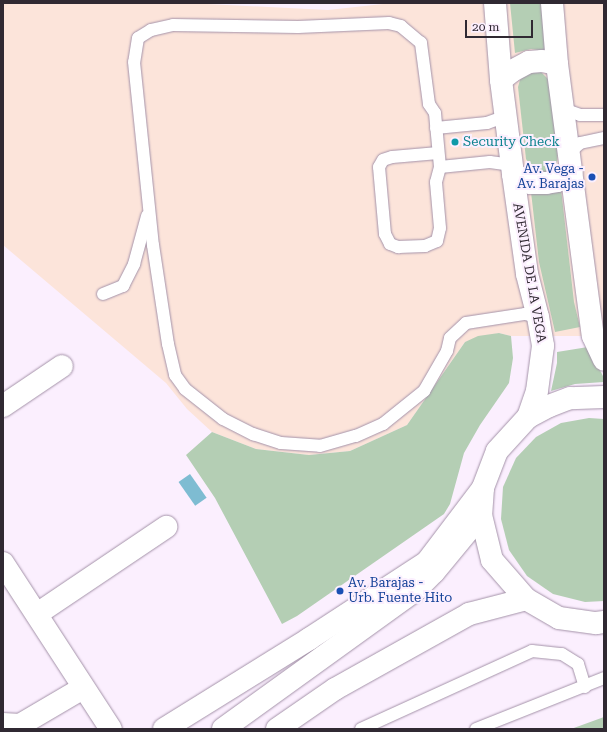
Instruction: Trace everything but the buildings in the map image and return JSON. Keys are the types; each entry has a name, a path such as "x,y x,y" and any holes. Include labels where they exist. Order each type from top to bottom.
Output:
{"street":[{"name":"AVENIDA DE LA VEGA","path":"494,3 501,80 527,274 538,317 542,346 537,391 528,417"},
{"path":"552,3 563,109 593,336 604,360"},
{"path":"501,80 512,71 529,62 542,61 558,64"},
{"path":"513,170 531,182 546,183 557,181 570,162"},
{"path":"3,406 62,366"},
{"path":"164,729 309,639 427,562 483,488 497,451 528,417 570,398 604,397"},
{"path":"483,488 481,515 492,560 526,599 559,618 596,623 604,622"},
{"path":"223,729 416,590 434,572 481,515"},
{"path":"37,614 166,527"},
{"path":"3,563 111,729"},
{"path":"277,729 335,688 469,614 526,599"},
{"path":"3,724 20,725 83,688"}],"lane":[{"path":"438,153 392,157 383,160 379,167 385,234 390,244 398,247 425,246 437,241 440,228 436,182 440,167 435,113 429,104 421,43 401,26 389,23 298,27 173,25 151,30 138,38 134,62 153,246 168,344 175,375 185,389 223,419 253,434 280,443 320,446 356,436 383,424 424,392 447,351 450,338 466,323 525,314 538,317"},
{"path":"563,109 580,115 604,115"},
{"path":"436,128 487,123 506,116"},
{"path":"570,162 580,143 604,138"},
{"path":"440,167 490,162 513,170"},
{"path":"103,294 123,286 134,264 149,207"},
{"path":"361,729 532,651 562,654 578,664 584,687"},
{"path":"476,729 604,678"}],"shaded area":[{"path":"3,3 188,3 328,10 392,3 604,3 604,332 593,336 511,336 499,333 465,342 407,425 350,451 309,455 256,449 212,432 187,409 166,383 3,245"}],"green space":[{"path":"510,3 541,3 546,51 531,49 515,53"},
{"path":"540,71 550,81 558,153 557,162 553,168 546,172 537,171 531,167 526,159 518,87 520,80 525,74"},
{"path":"561,189 574,302 580,327 555,332 539,262 531,192"},
{"path":"499,333 511,336 513,358 509,383 480,425 464,453 450,504 444,514 297,616 282,624 215,498 186,455 212,432 256,449 309,455 350,451 407,425 465,342 478,336"},
{"path":"588,347 604,378 604,382 575,384 551,391 557,363 557,352"},
{"path":"589,418 604,419 604,601 585,602 553,594 527,576 509,550 501,519 503,487 516,458 536,437 561,423"},
{"path":"604,717 604,729 571,729"}],"water":[{"path":"190,474 207,498 195,506 179,482"}],"place":[{"name":"Security Check","path":"455,142"},
{"name":"Av. Vega - Av. Barajas","path":"592,177"},
{"name":"Av. Barajas - Urb. Fuente Hito","path":"340,591"}]}
